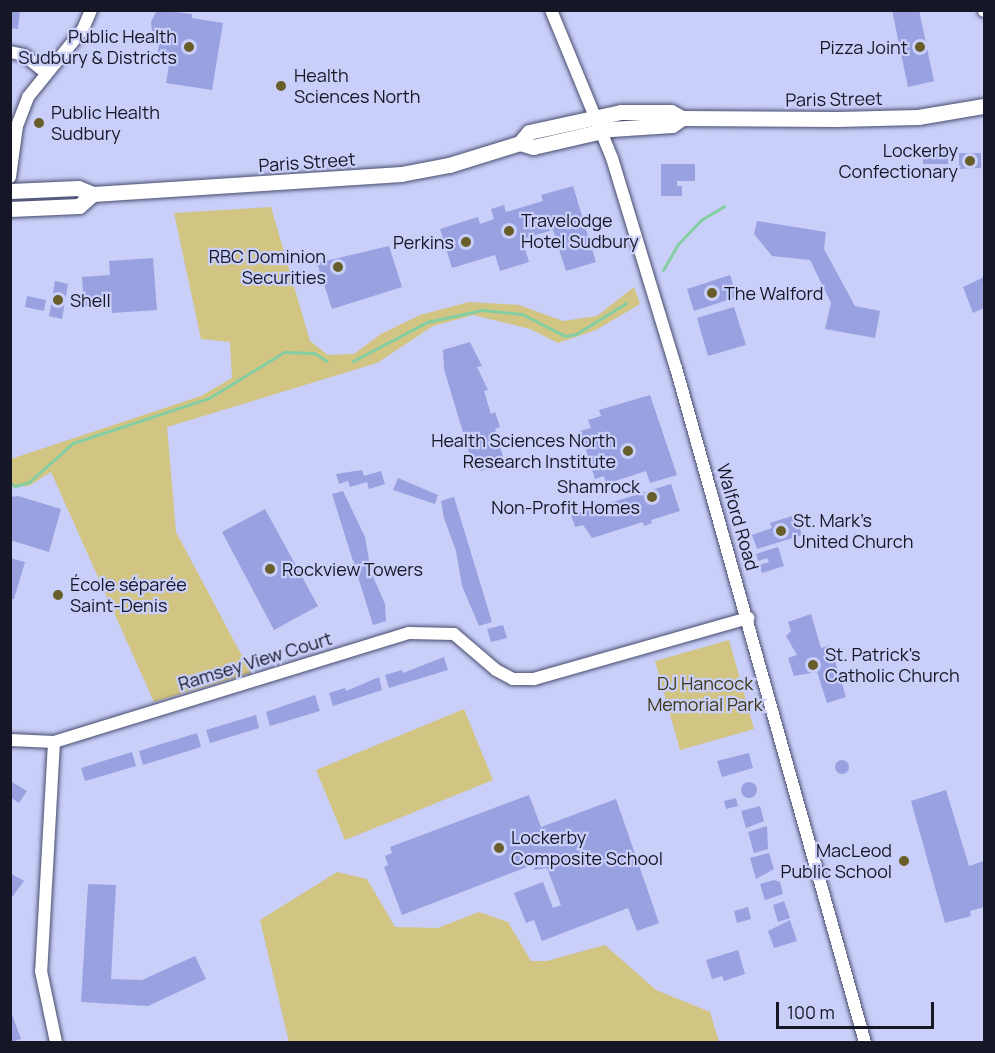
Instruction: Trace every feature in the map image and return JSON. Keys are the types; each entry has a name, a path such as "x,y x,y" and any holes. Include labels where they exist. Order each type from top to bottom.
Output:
{"main road":[{"name":"Paris Street","path":"10,191 78,188 93,194 401,174 449,165 520,143 529,132 594,116 671,112 682,118 918,117 984,106"},
{"name":"Paris Street","path":"520,143 533,147 601,130 672,125 682,118"},
{"name":"Paris Street","path":"10,209 79,206 93,194"}],"street":[{"path":"10,177 17,126 28,97 45,72 76,39 91,10"},
{"name":"Walford Road","path":"551,10 601,130 670,348 748,618 865,1042"},
{"path":"10,52 24,56 45,72"},
{"name":"Ramsey View Court","path":"10,741 54,742 410,633 454,634 496,670 513,679 534,679 748,618"},
{"path":"54,742 41,970 56,1042"}],"green space":[{"path":"271,207 310,341 328,355 354,354 381,334 420,315 469,302 519,305 563,321 597,316 634,287 640,304 596,330 558,343 530,329 473,315 433,326 377,363 167,427 176,532 251,673 154,702 51,472 29,486 11,487 11,459 201,396 232,378 230,342 201,339 174,213"},
{"name":"DJ Hancock Memorial Park","path":"729,640 754,729 680,750 655,661"},
{"path":"464,709 493,780 345,840 316,770"},
{"path":"337,872 367,879 395,927 438,928 479,912 508,922 531,961 547,961 605,945 656,990 710,1012 719,1042 289,1042 260,920"}],"building":[{"path":"10,10 20,10 18,29 10,28"},
{"name":"Public Health Sudbury & Districts","path":"157,10 192,14 192,18 223,23 212,90 166,83 170,59 157,57 160,37 164,38 165,33 152,31 151,22"},
{"path":"892,10 919,10 934,81 908,87"},
{"path":"923,147 948,147 948,164 923,164"},
{"name":"Lockerby Confectionary","path":"959,153 981,153 981,168 959,169"},
{"path":"661,164 695,164 695,181 677,181 677,186 682,186 682,196 661,196"},
{"path":"573,186 596,262 566,271 553,230 522,239 529,262 500,271 495,255 452,268 440,229 478,217 480,224 494,219 491,209 504,205 506,212 543,201 541,195"},
{"path":"757,221 826,232 824,249 855,306 880,311 875,338 825,329 831,303 810,260 772,256 754,234"},
{"path":"389,246 402,287 332,309 317,263"},
{"path":"153,258 157,310 112,313 111,304 84,306 82,277 110,275 109,261"},
{"name":"The Walford","path":"730,275 737,297 694,311 687,289"},
{"path":"984,277 984,308 973,313 963,287"},
{"name":"Shell","path":"55,281 68,284 62,319 49,316"},
{"path":"27,296 46,300 44,311 25,307"},
{"path":"734,307 746,345 708,356 697,318"},
{"path":"470,342 482,366 477,367 488,390 484,391 491,414 495,412 500,427 495,429 499,440 504,438 506,445 500,447 505,463 480,471 470,456 444,369 443,350"},
{"name":"Health Sciences North Research Institute","path":"650,395 677,475 650,483 646,471 606,484 604,476 595,479 580,431 591,428 588,420 601,416 599,410"},
{"path":"362,470 364,476 381,471 385,484 369,489 367,482 350,487 348,481 339,484 336,474"},
{"path":"398,478 438,495 435,504 393,490"},
{"name":"Shamrock Non-Profit Homes","path":"671,484 680,511 651,520 652,523 644,526 643,522 592,538 583,525 575,527 571,515"},
{"path":"343,491 365,537 371,572 385,604 386,621 373,625 332,494"},
{"path":"18,496 61,509 49,552 10,540 10,497"},
{"path":"454,497 492,622 479,626 462,586 456,551 444,518 441,501"},
{"name":"Rockview Towers","path":"265,509 318,606 274,630 222,532"},
{"name":"St. Mark’s United Church","path":"795,515 802,535 757,549 752,535 772,528 770,523"},
{"path":"778,547 784,566 762,573 759,565 769,562 767,558 758,561 756,554"},
{"path":"10,558 25,562 14,599 10,599"},
{"name":"St. Patrick's Catholic Church","path":"811,614 821,648 830,645 846,697 827,703 817,672 794,676 788,658 797,655 786,636 791,631 788,622"},
{"path":"503,625 507,638 491,642 487,629"},
{"path":"444,657 448,670 389,688 385,675 402,670 403,673"},
{"path":"379,677 382,690 333,706 329,693 345,688 346,691"},
{"path":"315,695 320,711 270,726 266,712"},
{"path":"256,715 259,728 210,743 206,730"},
{"path":"197,733 201,747 143,765 139,751"},
{"path":"132,752 136,766 85,781 81,768"},
{"path":"749,753 753,768 722,777 717,761"},
{"path":"842,760 847,762 849,767 847,772 842,774 837,772 835,767 837,762"},
{"path":"10,781 27,791 19,803 10,797"},
{"path":"746,782 752,782 757,790 755,796 746,798 741,793 741,787"},
{"path":"946,790 969,866 984,861 984,907 970,911 971,916 945,923 911,801"},
{"path":"529,795 541,827 616,799 659,923 637,931 628,908 542,941 534,920 526,923 514,893 543,882 553,908 561,905 547,868 534,870 535,864 402,915 384,867 388,865 385,856 392,853 390,847"},
{"path":"736,798 738,806 726,809 724,801"},
{"path":"760,806 764,821 746,828 741,811"},
{"path":"767,826 768,849 754,853 748,832"},
{"path":"769,853 774,869 756,879 750,858"},
{"path":"10,873 24,881 10,900"},
{"path":"774,880 780,882 783,894 765,900 760,884"},
{"path":"88,884 116,885 111,979 142,980 195,956 206,979 148,1006 81,1002"},
{"path":"784,901 790,918 778,922 773,905"},
{"path":"748,907 751,919 737,923 734,911"},
{"path":"790,920 797,941 774,948 768,931"},
{"path":"738,950 745,974 724,981 722,976 712,979 706,960"},
{"path":"10,1009 21,1039 11,1042 10,1042"}],"waterway":[{"path":"663,270 678,244 701,220 724,206"},
{"path":"353,361 427,322 482,310 522,314 565,336 576,334 626,303"},
{"path":"10,483 15,486 29,482 73,443 209,398 284,352 314,353 327,361"}],"place":[{"name":"Public Health Sudbury & Districts","path":"189,47"},
{"name":"Pizza Joint","path":"920,47"},
{"name":"Health Sciences North","path":"281,86"},
{"name":"Public Health Sudbury","path":"39,123"},
{"name":"Lockerby Confectionary","path":"970,161"},
{"name":"Travelodge Hotel Sudbury","path":"509,231"},
{"name":"Perkins","path":"466,242"},
{"name":"RBC Dominion Securities","path":"338,267"},
{"name":"The Walford","path":"712,293"},
{"name":"Shell","path":"58,300"},
{"name":"Health Sciences North Research Institute","path":"628,451"},
{"name":"Shamrock Non-Profit Homes","path":"652,497"},
{"name":"St. Mark’s United Church","path":"781,531"},
{"name":"Rockview Towers","path":"270,569"},
{"name":"École séparée Saint-Denis","path":"58,595"},
{"name":"St. Patrick's Catholic Church","path":"813,665"},
{"name":"Lockerby Composite School","path":"499,848"},
{"name":"MacLeod Public School","path":"904,861"}]}
